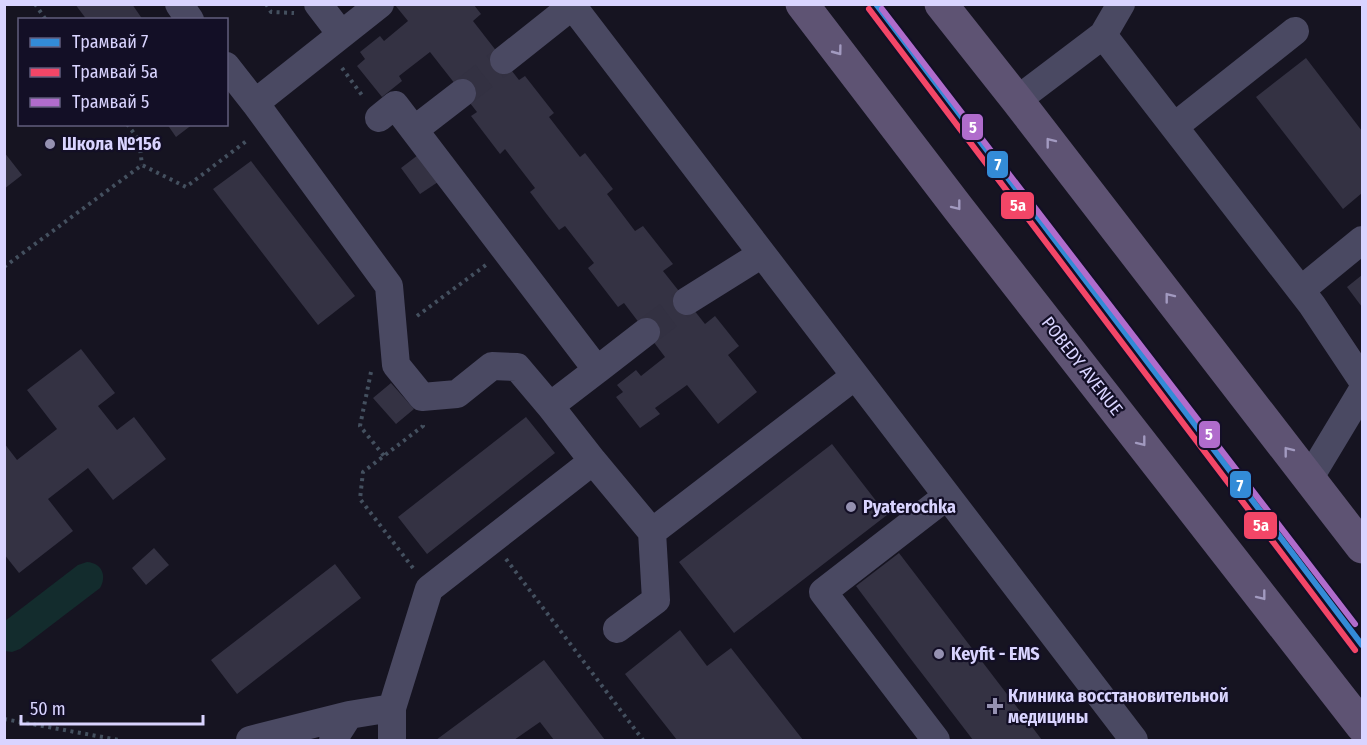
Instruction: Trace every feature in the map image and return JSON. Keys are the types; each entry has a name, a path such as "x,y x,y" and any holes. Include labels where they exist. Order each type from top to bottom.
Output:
{"main road":[{"name":"POBEDY AVENUE","path":"802,4 1362,726"},
{"path":"941,4 1362,547"}],"lane":[{"path":"179,4 189,18"},
{"path":"318,4 334,40"},
{"path":"262,114 334,40 380,4"},
{"path":"1017,100 1103,34 1121,4"},
{"path":"504,60 572,5 1134,741"},
{"path":"1175,126 1295,31"},
{"path":"1103,34 1359,367"},
{"path":"228,69 389,286 396,364 422,397 457,394 492,366 517,367 652,532 656,600 617,629"},
{"path":"414,130 462,93"},
{"path":"379,118 395,105 597,370"},
{"path":"1306,297 1362,240"},
{"path":"687,301 762,254"},
{"path":"1306,297 1362,265"},
{"path":"550,406 646,332"},
{"path":"652,532 855,376"},
{"path":"1310,479 1362,391"},
{"path":"392,741 392,708 429,589 593,461"},
{"path":"936,741 823,592 947,496"},
{"path":"250,741 349,715 392,708"},
{"path":"333,741 349,715"}],"path":[{"path":"34,4 44,18"},
{"path":"334,40 379,118"},
{"path":"142,165 186,187 262,114"},
{"path":"128,126 139,140 142,165"},
{"path":"4,267 142,165"},
{"path":"393,334 506,250"},
{"path":"422,397 423,426 363,472 360,499 429,589"},
{"path":"492,540 643,741"},
{"path":"4,719 119,741"}],"green space":[{"path":"87,562 96,565 102,571 103,579 100,588 20,649 12,652 5,651 5,621 78,565"}],"building":[{"path":"75,4 132,4 142,18 86,18"},
{"path":"395,5 474,5 481,14 473,21 519,80 525,76 554,113 549,117 580,157 585,153 613,189 607,194 635,231 643,226 673,264 663,271 705,324 715,316 739,346 728,355 757,392 718,424 687,385 655,408 660,414 640,428 616,397 623,392 617,385 636,370 641,376 665,357 624,303 618,307 588,268 594,263 565,226 559,230 530,192 535,188 505,149 500,154 471,116 477,112 430,52 399,76 402,81 382,97 357,66 365,59 360,52 380,36 384,41 408,21"},
{"path":"1306,58 1362,131 1362,193 1343,209 1256,97"},
{"path":"168,126 190,126 176,137"},
{"path":"4,152 22,175 4,189"},
{"path":"418,155 438,182 420,194 401,168"},
{"path":"251,161 355,296 318,325 213,189"},
{"path":"1362,275 1362,307 1347,287"},
{"path":"81,349 115,393 98,406 117,430 134,417 166,459 113,500 88,468 48,499 73,531 19,573 4,554 4,443 17,460 57,429 27,390"},
{"path":"391,383 414,409 396,424 373,398"},
{"path":"526,417 555,453 427,554 398,517"},
{"path":"832,444 887,515 734,633 679,562"},
{"path":"154,548 169,565 146,585 132,568"},
{"path":"899,553 1042,740 973,740 907,654 856,586"},
{"path":"335,564 361,598 237,694 211,660"},
{"path":"680,630 707,666 731,648 803,740 677,740 625,674"},
{"path":"544,660 605,740 554,740 540,722 514,740 436,740"}],"tunnel":[{"path":"462,93 504,60"},
{"path":"646,332 687,301"}],"tram line":[{"name":"7","path":"876,4 1362,645"},
{"name":"5а","path":"869,9 1355,650"},
{"name":"5","path":"882,9 1355,624"}],"place":[{"name":"Школа №156","path":"50,144"},
{"name":"Pyaterochka","path":"851,507"},
{"name":"Keyfit - EMS","path":"939,654"},
{"name":"Клиника восстановительной медицины","path":"995,706"}]}
